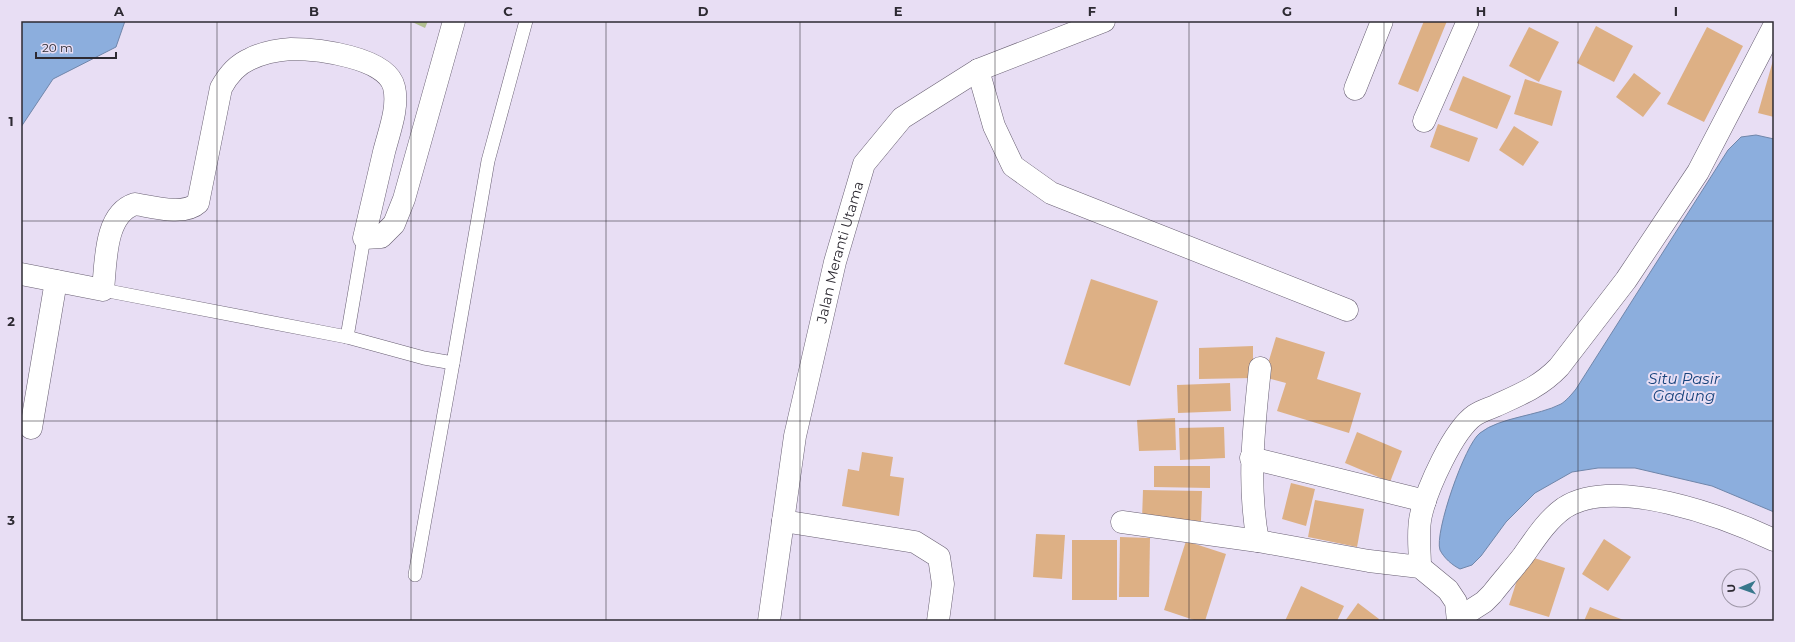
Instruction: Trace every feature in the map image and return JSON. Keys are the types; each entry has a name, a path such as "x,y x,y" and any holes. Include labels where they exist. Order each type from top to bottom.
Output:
{"street":[{"path":"21,274 103,290 113,224 120,213 129,206 135,204 181,209 194,207 198,203 221,88 227,76 236,66 262,54 291,49 339,55 366,62 384,71 394,86 395,108 364,238 382,237 394,224 404,199 454,21"},
{"name":"Jalan Meranti Utama","path":"769,621 796,428 835,262 864,164 902,118 978,70 1104,21"},
{"path":"1355,88 1382,21"},
{"path":"1424,121 1468,21"},
{"path":"1420,566 1420,516 1425,501 1447,452 1460,431 1475,415 1547,380 1559,367 1626,280 1698,172 1774,26"},
{"path":"978,70 994,126 1013,166 1051,193 1347,310"},
{"path":"31,428 56,281"},
{"path":"1258,541 1252,498 1251,458 1260,368"},
{"path":"1251,458 1425,501"},
{"path":"1122,522 1258,541 1369,561 1420,566 1448,590 1456,602 1459,620 1484,602 1492,594 1546,525 1565,508 1587,499 1609,496 1641,498 1673,503 1752,530 1774,540"},
{"path":"783,521 915,542 939,557 943,584 938,621"}],"lane":[{"path":"415,574 488,161 526,21"},
{"path":"347,337 364,238"},
{"path":"103,290 347,337 424,358 453,363"}],"green space":[{"path":"410,21 428,21 425,28"}],"water":[{"path":"21,21 125,21 116,47 53,79 21,127"},
{"name":"Situ Pasir Gadung","path":"1756,135 1774,139 1774,512 1712,486 1635,468 1598,468 1572,472 1535,493 1506,522 1481,556 1472,565 1460,569 1454,565 1440,550 1439,541 1446,508 1452,489 1459,470 1474,440 1480,433 1498,423 1552,408 1561,404 1571,395 1728,150 1741,137"}],"building":[{"path":"1424,21 1447,21 1418,92 1398,84"},
{"path":"1596,26 1633,46 1614,82 1577,63"},
{"path":"1529,27 1559,42 1539,82 1509,66"},
{"path":"1707,27 1743,46 1704,122 1667,104"},
{"path":"1774,57 1774,117 1758,113"},
{"path":"1634,73 1661,93 1643,117 1616,97"},
{"path":"1463,76 1511,96 1497,129 1449,110"},
{"path":"1525,79 1562,91 1552,126 1514,114"},
{"path":"1438,124 1478,138 1469,162 1430,147"},
{"path":"1514,126 1539,142 1523,166 1499,150"},
{"path":"1091,279 1158,301 1130,386 1064,364"},
{"path":"1276,337 1325,352 1317,379 1361,393 1349,433 1277,411 1286,383 1264,377"},
{"path":"1253,346 1253,378 1199,379 1199,348"},
{"path":"1230,383 1231,411 1178,413 1177,385"},
{"path":"1175,418 1176,450 1139,451 1137,420"},
{"path":"1224,427 1225,458 1180,460 1179,428"},
{"path":"1357,432 1402,451 1390,482 1345,463"},
{"path":"862,452 893,457 890,476 904,478 899,516 842,506 848,469 859,471"},
{"path":"1154,466 1210,466 1210,488 1154,487"},
{"path":"1291,483 1315,489 1306,526 1282,519"},
{"path":"1143,490 1202,491 1201,521 1142,520"},
{"path":"1315,500 1364,509 1357,547 1308,537"},
{"path":"1036,534 1065,535 1062,579 1033,577"},
{"path":"1120,537 1150,538 1149,597 1119,597"},
{"path":"1604,539 1631,557 1608,591 1582,574"},
{"path":"1072,540 1117,540 1117,600 1072,600"},
{"path":"1186,541 1226,554 1205,621 1197,621 1164,610"},
{"path":"1525,555 1565,568 1549,617 1509,605"},
{"path":"1301,586 1344,606 1337,621 1285,621"},
{"path":"1358,603 1379,619 1378,621 1345,621"},
{"path":"1590,607 1626,621 1584,621"}]}
